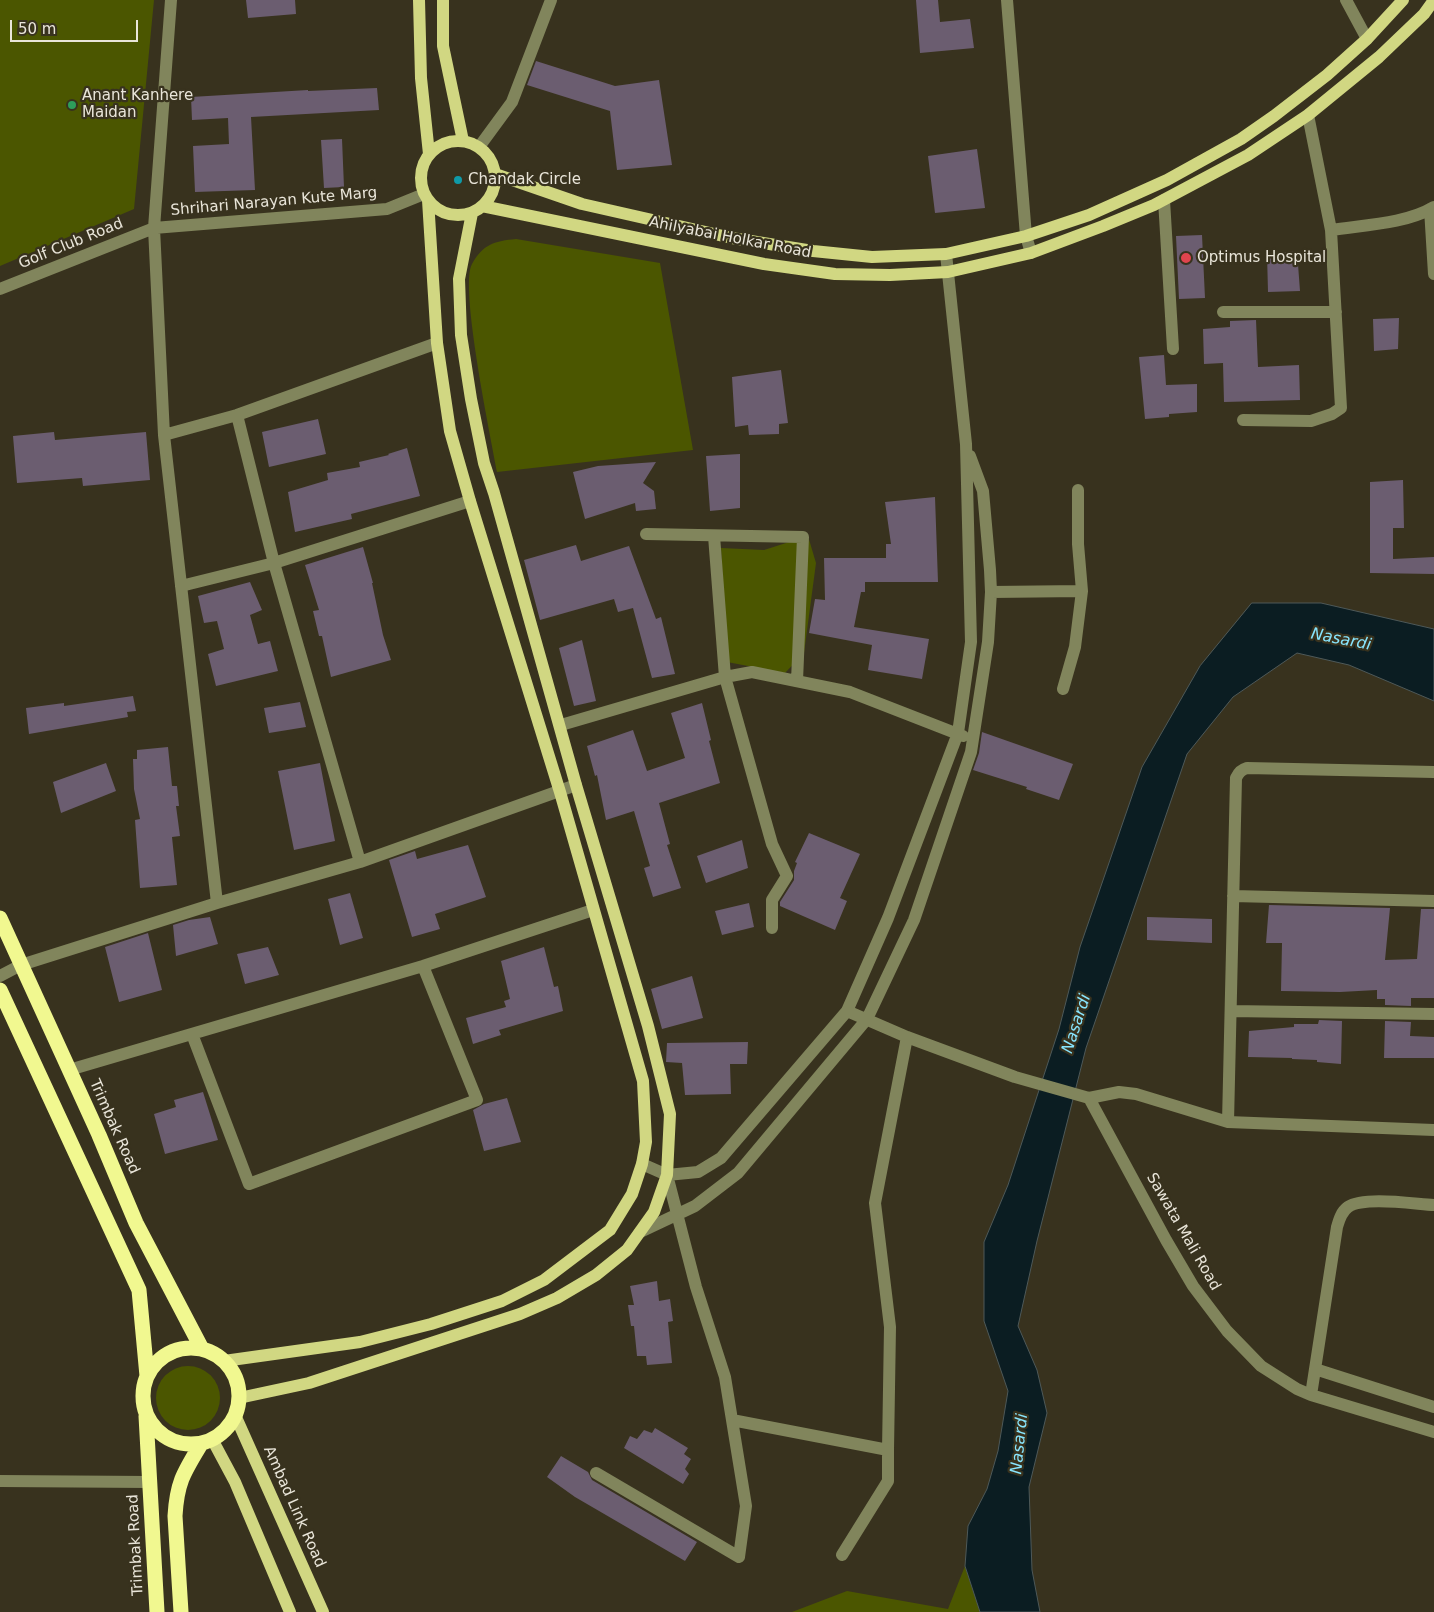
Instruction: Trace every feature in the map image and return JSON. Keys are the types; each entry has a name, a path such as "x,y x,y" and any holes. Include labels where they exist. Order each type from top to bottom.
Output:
{"highway":[{"name":"Trimbak Road","path":"0,918 136,1223 201,1347"},
{"name":"Trimbak Road","path":"0,990 139,1290 147,1376 143,1389 143,1403 146,1416 157,1612"},
{"path":"0,1018 15,1023"},
{"path":"146,1416 155,1429 165,1437 180,1444 206,1441 220,1435 231,1423 239,1398 234,1375 224,1361 201,1347 174,1351 161,1358 151,1368 147,1376"},
{"path":"181,1612 175,1516 176,1500 182,1475 206,1441"}],"main road":[{"path":"419,0 421,78 429,154"},
{"path":"443,0 443,46 463,141"},
{"name":"Ahilyabai Holkar Road","path":"495,174 582,204 732,238 813,251 872,257 946,254 1026,236 1089,215 1167,180 1241,139 1327,75 1367,39 1403,0"},
{"name":"Ahilyabai Holkar Road","path":"477,209 686,247 764,264 836,274 890,275 948,272 1030,253 1103,226 1164,200 1248,155 1308,115 1379,57 1424,14 1434,0"},
{"path":"224,1361 360,1342 431,1324 502,1301 544,1280 610,1230 632,1194 642,1164 646,1142 643,1081 560,792 450,431 436,343 426,197 421,184 421,173 429,154 438,146 450,141 463,141 486,153 495,174 494,184 490,196 477,209 460,215 448,214 436,208 426,197"},
{"path":"239,1398 310,1383 520,1314 557,1298 596,1276 627,1250 654,1212 666,1175 670,1114 648,1026 576,785 561,724 484,464 471,399 461,335 459,278 477,209"},
{"name":"Ambad Link Road","path":"235,1415 323,1612"},
{"path":"206,1441 235,1482 290,1612"}],"street":[{"path":"171,0 154,228 164,435 217,903"},
{"path":"479,148 512,102 551,0"},
{"path":"1007,0 1026,236 1030,253"},
{"path":"1346,0 1367,39"},
{"path":"1243,420 1311,421 1332,414 1341,408 1331,230 1308,115"},
{"name":"Shrihari Narayan Kute Marg","path":"154,228 387,209 426,197"},
{"path":"1164,200 1173,348"},
{"path":"1331,230 1382,223 1424,213 1432,208"},
{"path":"1432,208 1434,274"},
{"name":"Golf Club Road","path":"0,290 154,228"},
{"path":"642,1164 666,1175 698,1172 722,1158 847,1011 888,918 958,733 971,642 966,444 946,254"},
{"path":"1224,312 1336,312"},
{"path":"164,435 237,415 436,343"},
{"path":"237,415 274,563 360,862"},
{"path":"640,1232 696,1206 738,1173 866,1019 914,920 973,741 988,642 991,592 983,491 966,444"},
{"path":"1063,689 1075,647 1082,591 1078,544 1078,490"},
{"path":"181,586 274,563 470,501"},
{"path":"646,534 803,537 797,682"},
{"path":"714,536 725,677 772,844 787,876 772,900 772,928"},
{"path":"991,592 1082,591"},
{"path":"561,724 725,677 752,672 850,692 958,733 973,741"},
{"path":"1228,1122 1236,778 1241,770 1247,768 1434,772"},
{"path":"0,976 21,965 217,903 360,862 576,785"},
{"path":"1233,896 1434,901"},
{"path":"69,1070 422,966 593,910"},
{"path":"192,1034 249,1184 477,1100 422,966"},
{"path":"847,1011 907,1037 1015,1078 1090,1098 1119,1092 1136,1094 1228,1122 1434,1130"},
{"path":"1231,1011 1434,1014"},
{"path":"842,1555 888,1481 890,1327 875,1203 907,1037"},
{"name":"Sawata Mali Road","path":"1090,1098 1166,1240 1193,1286 1227,1331 1261,1366 1310,1395 1434,1432"},
{"path":"596,1473 739,1557 746,1506 725,1377 696,1287 666,1175"},
{"path":"1310,1395 1337,1227 1341,1216 1347,1208 1356,1203 1367,1201 1434,1205"},
{"path":"1315,1369 1434,1407"},
{"path":"732,1420 888,1450"},
{"path":"0,1481 150,1482"}],"green space":[{"name":"Anant Kanhere Maidan","path":"0,0 154,0 134,209 0,266"},
{"path":"516,239 660,263 693,450 497,472 477,363 469,278 472,264 485,248 502,241"},
{"path":"808,536 816,563 804,653 785,673 727,662 721,548 764,550"},
{"path":"188,1366 206,1372 214,1380 220,1398 214,1416 206,1424 188,1430 170,1424 162,1416 156,1398 162,1380 170,1372"},
{"path":"965,1566 980,1612 792,1612 847,1591 948,1609"}],"water":[{"name":"Nasardi","path":"1252,603 1321,603 1434,629 1434,701 1349,665 1297,653 1233,697 1187,754 1086,1048 1037,1241 1018,1326 1037,1370 1047,1413 1029,1487 1032,1570 1040,1612 980,1612 965,1566 968,1526 987,1489 998,1451 1008,1391 984,1321 984,1242 1008,1185 1059,1029 1080,947 1142,767 1200,666"}],"building":[{"path":"246,0 295,0 296,14 248,18"},
{"path":"916,0 938,0 940,22 970,19 974,48 920,53"},
{"path":"536,61 615,86 659,80 672,165 617,170 610,111 527,85"},
{"path":"377,88 379,110 251,117 255,190 195,192 193,146 229,144 228,118 192,120 191,97"},
{"path":"342,139 344,187 324,188 321,140"},
{"path":"977,149 985,208 935,213 928,156"},
{"path":"1202,235 1205,298 1179,299 1176,236"},
{"path":"1297,251 1300,291 1268,292 1267,254"},
{"path":"1399,318 1398,349 1374,351 1373,319"},
{"path":"1256,320 1258,367 1299,365 1300,400 1224,402 1223,363 1204,364 1203,329 1230,327 1230,321"},
{"path":"1164,355 1166,385 1197,384 1197,412 1169,414 1169,417 1145,419 1139,357"},
{"path":"781,370 788,423 779,424 779,434 749,435 748,425 735,427 732,377"},
{"path":"318,419 326,454 269,467 262,432"},
{"path":"54,432 55,440 146,432 150,480 83,486 82,478 17,483 13,436"},
{"path":"407,448 420,496 351,514 352,519 295,532 288,492 328,480 327,473 360,467 359,462 389,455"},
{"path":"740,454 740,508 710,511 706,456"},
{"path":"656,462 643,483 654,491 656,509 636,511 635,503 585,519 573,472 598,466"},
{"path":"1403,480 1404,528 1393,528 1393,559 1434,557 1434,574 1370,573 1370,482"},
{"path":"935,497 938,582 865,582 865,592 861,592 854,627 929,639 922,679 868,670 872,645 809,633 815,599 825,600 824,558 886,558 886,544 891,544 885,502"},
{"path":"576,545 581,561 629,546 656,619 661,617 675,674 652,678 633,608 618,612 614,599 540,620 524,560"},
{"path":"363,547 373,583 383,635 391,660 331,677 322,636 319,636 313,611 319,610 305,565"},
{"path":"250,582 262,610 250,615 258,644 270,641 278,671 216,686 208,654 224,649 217,621 204,623 198,596"},
{"path":"582,640 596,701 574,706 559,648"},
{"path":"133,696 136,711 127,712 128,717 29,734 26,708 64,703 64,706"},
{"path":"300,702 306,727 269,733 264,708"},
{"path":"702,703 711,740 709,741 720,783 659,803 670,844 667,845 681,888 653,897 644,868 650,866 634,811 606,820 597,775 595,776 587,746 633,730 647,771 685,758 671,713"},
{"path":"982,732 1073,764 1059,800 1026,789 1027,787 973,770 979,753"},
{"path":"168,747 172,786 177,786 179,806 176,806 180,836 172,837 177,885 140,888 135,820 140,819 134,789 133,759 137,759 137,750"},
{"path":"106,763 116,791 61,813 53,782"},
{"path":"320,763 335,841 294,850 278,771"},
{"path":"809,833 860,854 840,898 847,901 835,930 780,906 780,902 794,880 794,871 797,863 795,862"},
{"path":"742,840 748,868 706,883 697,856"},
{"path":"468,845 486,897 435,914 440,929 412,937 389,860 415,851 417,859"},
{"path":"350,893 363,938 340,945 328,899"},
{"path":"749,903 754,927 722,935 715,911"},
{"path":"1269,905 1390,908 1385,960 1417,959 1421,909 1434,909 1434,998 1411,998 1411,1006 1385,1005 1385,999 1377,999 1377,990 1340,992 1281,991 1282,943 1266,943"},
{"path":"210,917 218,944 176,956 173,925 189,920"},
{"path":"1147,917 1212,919 1212,943 1147,940"},
{"path":"148,933 162,990 119,1002 105,947"},
{"path":"268,947 279,975 245,984 237,954"},
{"path":"544,947 554,987 558,986 563,1011 499,1030 501,1035 473,1044 466,1018 506,1007 504,1001 510,999 501,961"},
{"path":"692,976 703,1018 662,1029 651,989"},
{"path":"1319,1020 1342,1021 1341,1064 1292,1058 1248,1057 1249,1031 1294,1027 1294,1024 1318,1024"},
{"path":"1385,1021 1411,1022 1410,1036 1434,1037 1434,1058 1384,1058"},
{"path":"748,1042 747,1064 730,1064 731,1094 685,1095 682,1063 666,1062 667,1043"},
{"path":"203,1092 218,1140 165,1154 154,1114 176,1107 174,1100"},
{"path":"507,1098 521,1142 484,1151 473,1110 484,1104"},
{"path":"657,1281 659,1301 670,1299 673,1321 668,1322 672,1363 647,1365 646,1356 637,1356 634,1326 631,1326 628,1305 634,1305 630,1286"},
{"path":"655,1428 688,1448 684,1454 691,1459 685,1469 689,1474 683,1484 624,1448 630,1436 637,1439 644,1430 652,1433"},
{"path":"561,1456 588,1472 592,1480 697,1542 685,1561 575,1497 547,1477"}],"place":[{"name":"Anant Kanhere Maidan","path":"72,105"},
{"name":"Chandak Circle","path":"458,180"},
{"name":"Optimus Hospital","path":"1186,258"}]}
